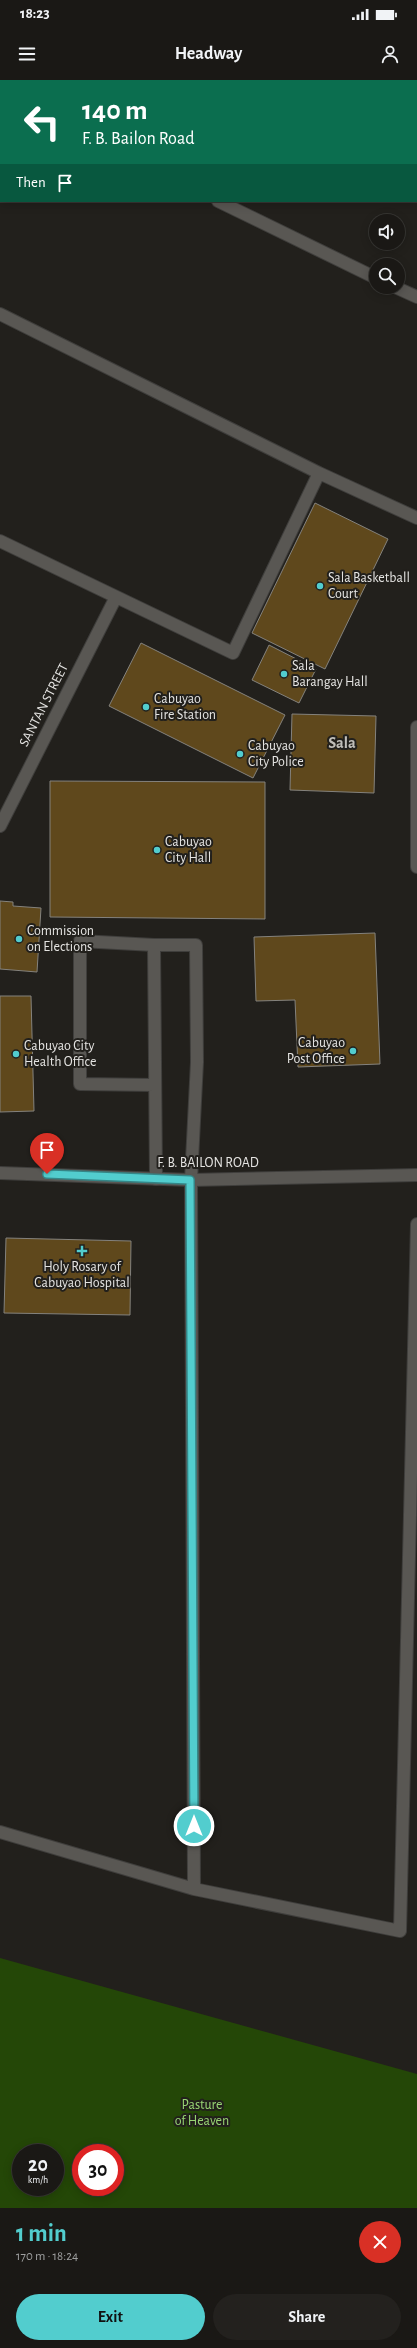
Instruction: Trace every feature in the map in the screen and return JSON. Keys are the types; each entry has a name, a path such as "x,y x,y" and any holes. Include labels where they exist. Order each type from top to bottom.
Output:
{"street":[{"path":"220,202 369,275"},
{"path":"405,292 417,298"},
{"path":"0,314 319,474 417,518"},
{"path":"0,541 233,653 319,474"},
{"name":"SANTAN STREET","path":"0,826 116,597"},
{"path":"417,727 417,867"},
{"path":"155,1085 80,1084 80,941 154,945 196,945 197,1062 190,1180 194,1889"},
{"path":"154,945 156,1179"},
{"name":"F. B. BAILON ROAD","path":"0,1173 190,1180 417,1175"},
{"path":"0,1832 194,1889 400,1931 417,1224"}],"green space":[{"name":"Pasture of Heaven","path":"0,1958 417,2074 417,2208 0,2208"}],"building":[{"name":"Sala Basketball Court","path":"315,503 388,539 325,669 252,633"},
{"path":"141,643 285,715 253,778 109,706"},
{"name":"Sala Barangay Hall","path":"269,645 316,669 299,703 252,680"},
{"path":"292,714 376,716 374,793 290,790"},
{"name":"Cabuyao City Hall","path":"50,781 265,782 265,919 50,917"},
{"name":"Commission on Elections","path":"0,901 13,902 13,906 41,908 37,972 0,969"},
{"path":"375,933 380,1064 298,1067 295,1000 256,1001 254,937"},
{"name":"Cabuyao City Health Office","path":"0,996 31,996 34,1111 0,1112"},
{"path":"6,1238 131,1241 130,1315 4,1313"}],"place":[{"name":"Sala Basketball Court","path":"320,586"},
{"name":"Sala Barangay Hall","path":"284,674"},
{"name":"Cabuyao Fire Station","path":"146,707"},
{"name":"Cabuyao City Police","path":"240,754"},
{"name":"Cabuyao City Hall","path":"157,850"},
{"name":"Commission on Elections","path":"19,939"},
{"name":"Cabuyao Post Office","path":"353,1051"},
{"name":"Cabuyao City Health Office","path":"16,1054"},
{"name":"Holy Rosary of Cabuyao Hospital","path":"82,1251"}],"district":[{"name":"Sala","path":"342,743"}],"route":[{"path":"47,1174 190,1180 194,1826"}]}
